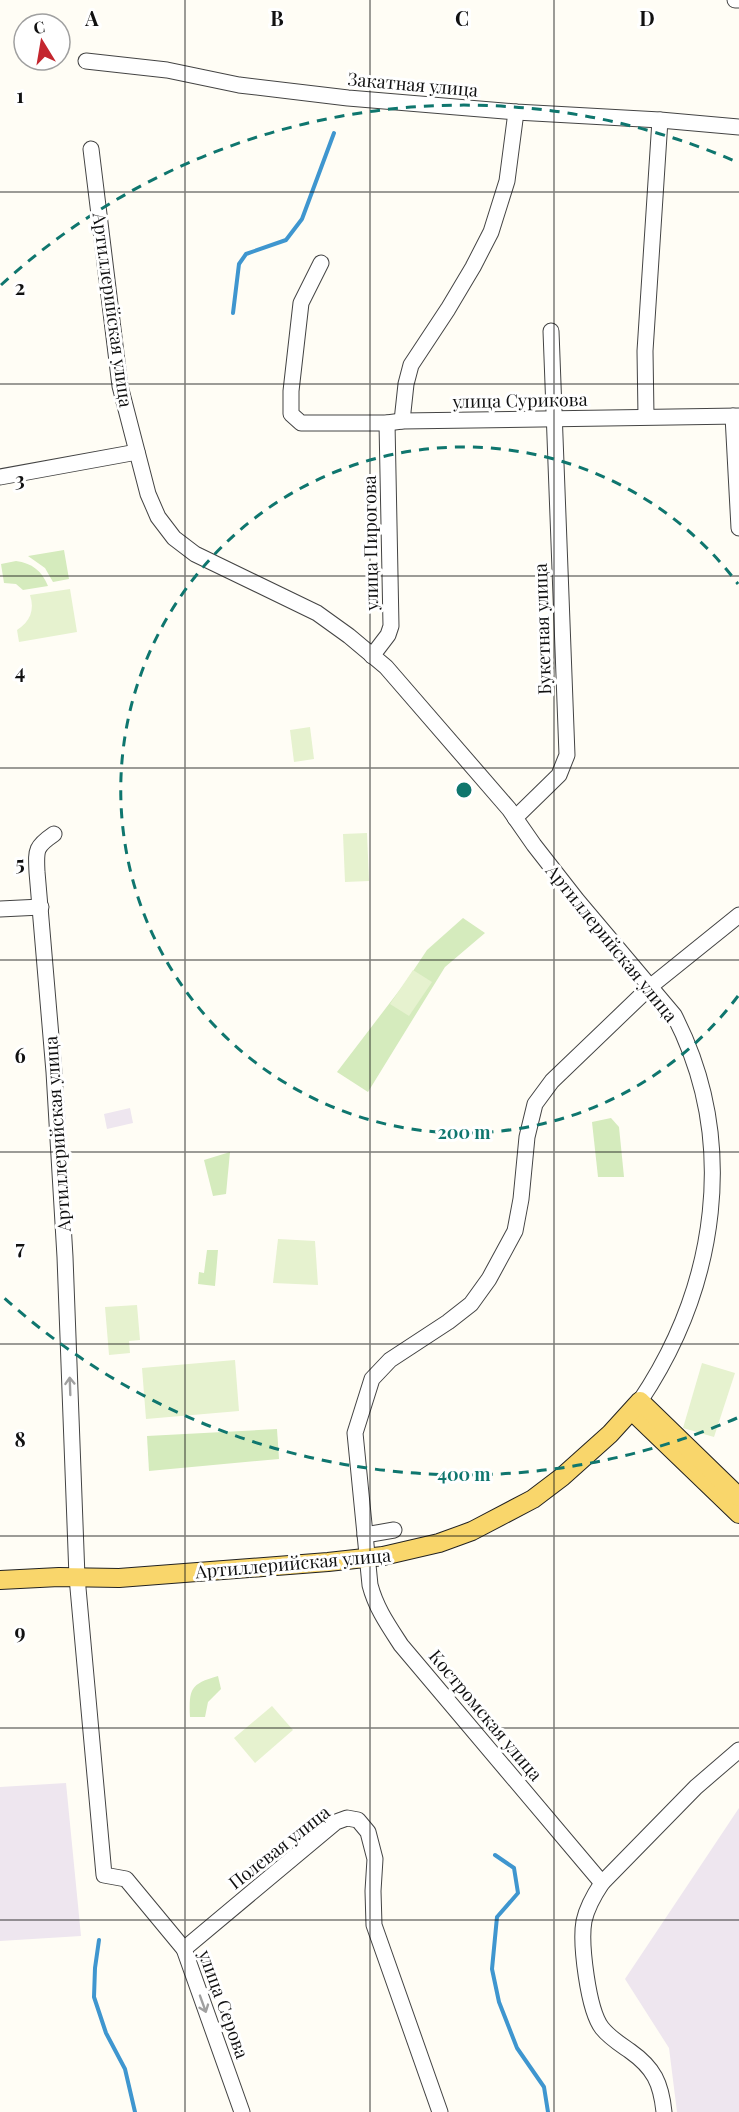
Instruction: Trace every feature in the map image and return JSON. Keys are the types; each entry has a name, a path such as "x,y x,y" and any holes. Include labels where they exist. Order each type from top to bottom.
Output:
{"main road":[{"path":"636,1406 739,1497"},
{"path":"636,1406 739,1514"},
{"name":"Артиллерийская улица","path":"0,1580 119,1578 366,1558 439,1543 472,1531 524,1504 562,1477 610,1434 636,1406"}],"street":[{"name":"Закатная улица","path":"86,61 167,70 250,87 348,98 739,127"},
{"name":"улица Пирогова","path":"372,656 391,626 394,422 411,365 448,309 491,232 507,181 516,112"},
{"path":"646,416 645,351 660,120"},
{"name":"Артиллерийская улица","path":"91,149 119,378 148,494 158,517 174,538 195,554 317,613 349,636 386,668 515,818 577,900 674,1015 694,1060 707,1115 712,1191 709,1234 694,1292 678,1335 660,1369 636,1406"},
{"name":"улица Сурикова","path":"321,263 301,303 297,331 291,414 301,423 736,416"},
{"name":"Букетная улица","path":"515,818 559,775 567,756 551,331"},
{"path":"736,416 739,528"},
{"path":"0,477 137,452"},
{"name":"Артиллерийская улица","path":"54,834 42,842 36,850 54,1072 65,1257 77,1577 104,1875"},
{"path":"0,909 41,907"},
{"name":"Костромская улица","path":"602,1883 401,1645 385,1621 374,1600 366,1558 355,1433 372,1379 390,1360 471,1304 489,1279 515,1230 521,1199 527,1137 535,1104 558,1075 651,986 739,915"},
{"path":"365,1535 394,1530"},
{"path":"664,2112 658,2079 645,2063 600,2026 593,2007 583,1944 584,1921 590,1902 602,1883 696,1787 739,1750"},
{"name":"Полевая улица","path":"184,1949 336,1822 347,1818 358,1821 368,1832 375,1858 374,1925 440,2112"},
{"name":"улица Серова","path":"104,1875 126,1879 184,1949 242,2112"}],"shaded area":[{"path":"130,1108 133,1123 107,1129 104,1114"},
{"path":"66,1783 81,1936 0,1941 0,1787"},
{"path":"739,1808 739,2112 677,2112 669,2048 625,1979"}],"green space":[{"path":"64,550 69,579 53,582 45,568 28,556"},
{"path":"16,561 36,569 48,586 23,590 16,584 4,583 1,564"},
{"path":"70,589 77,632 19,642 17,630 25,623 32,611 30,595"},
{"path":"310,727 314,759 294,762 290,730"},
{"path":"367,833 369,881 345,882 343,834"},
{"path":"463,918 485,933 445,967 368,1092 337,1072 405,983 427,950"},
{"path":"413,970 432,982 409,1016 390,1004"},
{"path":"611,1118 619,1127 624,1177 598,1177 592,1122"},
{"path":"230,1152 226,1194 213,1196 204,1160"},
{"path":"278,1239 315,1241 318,1285 273,1283"},
{"path":"207,1250 218,1250 215,1286 198,1284 199,1272 204,1273"},
{"path":"137,1305 140,1340 129,1341 130,1353 109,1355 105,1307"},
{"path":"235,1360 239,1411 146,1419 142,1368"},
{"path":"702,1363 735,1373 714,1437 683,1428"},
{"path":"277,1429 279,1459 149,1471 147,1436"},
{"path":"218,1676 221,1689 208,1702 205,1717 190,1717 190,1700 193,1689 202,1682"},
{"path":"272,1706 293,1730 255,1763 234,1738"}],"waterway":[{"path":"233,313 239,264 246,254 286,240 302,219 334,133"},
{"path":"495,1855 514,1868 518,1893 497,1917 492,1969 499,2002 517,2048 544,2087 548,2112"},
{"path":"99,1940 94,1997 106,2033 125,2069 135,2112"}]}
